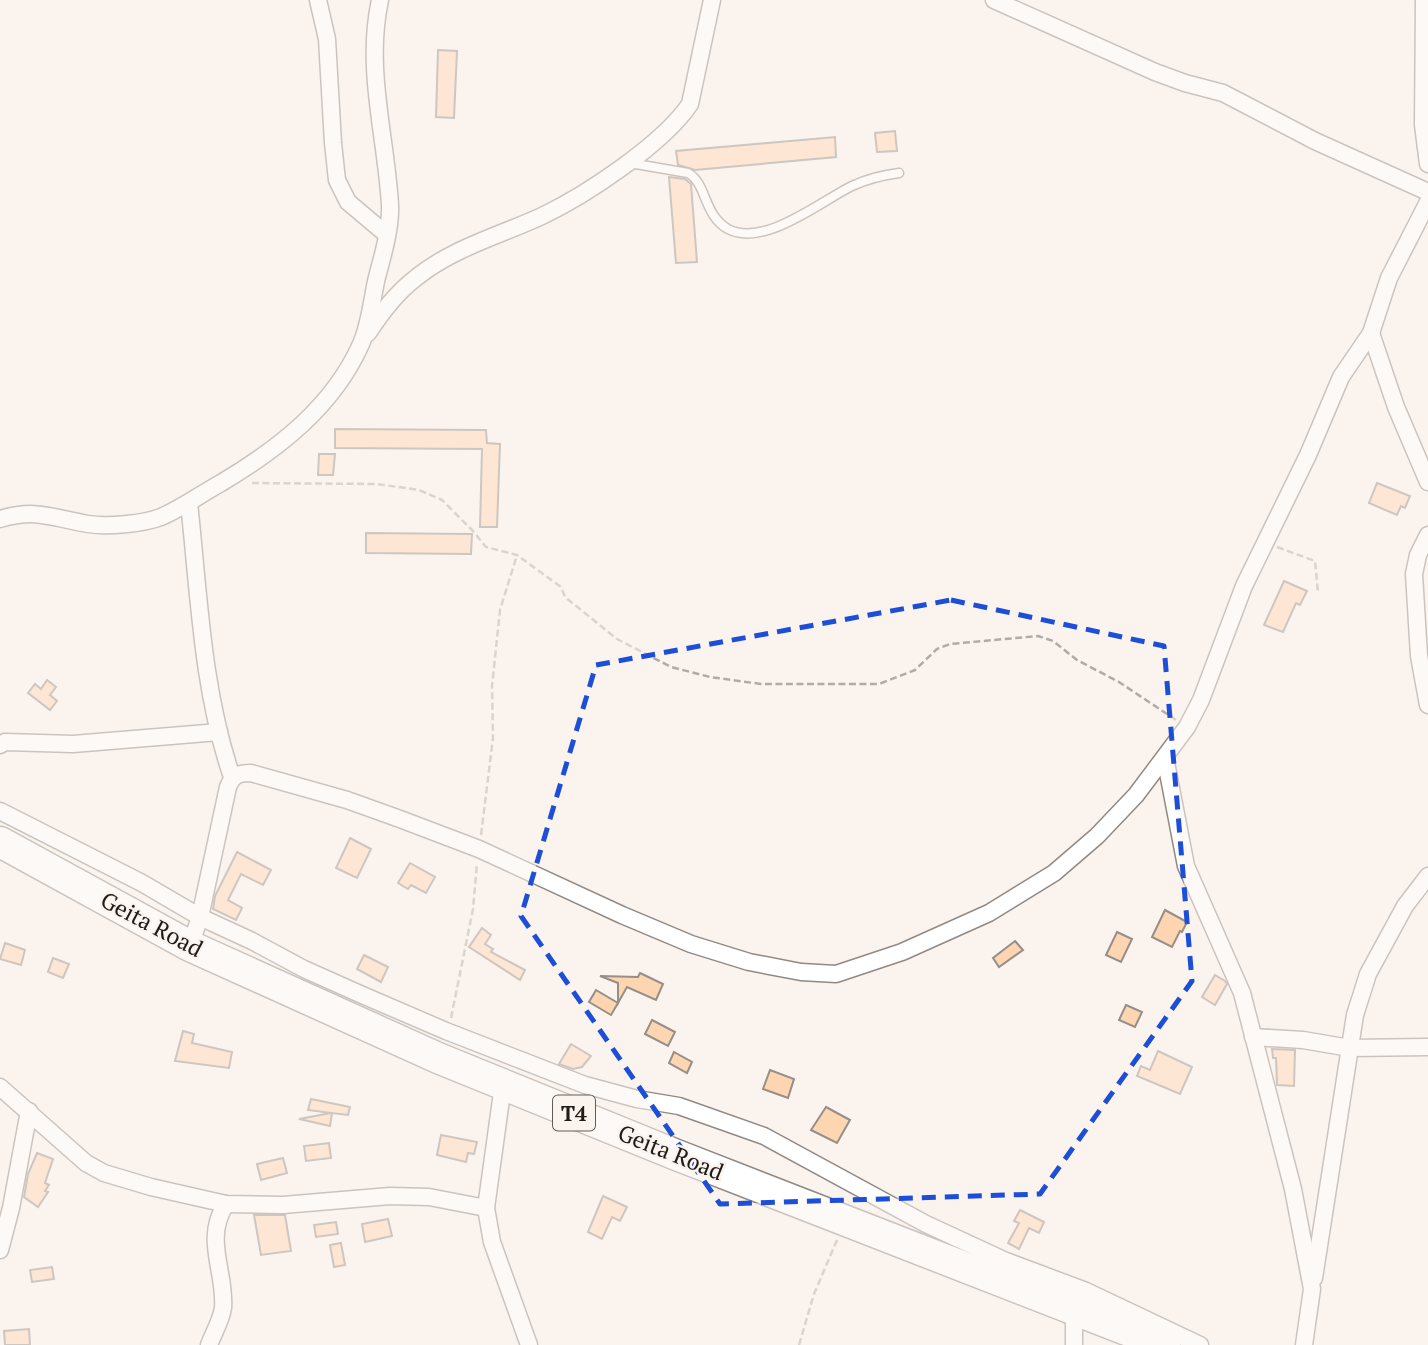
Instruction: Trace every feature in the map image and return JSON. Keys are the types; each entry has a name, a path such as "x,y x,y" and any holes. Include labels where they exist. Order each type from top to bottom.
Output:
{"highway":[{"name":"Geita Road","path":"0,842 190,946 503,1086 1165,1345"}],"street":[{"path":"318,0 327,39 333,143 338,180 348,202 386,234"},
{"path":"362,343 390,209 374,74 373,35 380,0"},
{"path":"0,519 25,513 104,525 159,518 244,470 276,447 312,417 337,385 388,303 417,276 467,248 544,215 613,174 681,118 690,104 712,0"},
{"path":"1424,0 1423,125 1428,164"},
{"path":"1002,2 1155,72 1223,93 1326,146 1428,192"},
{"path":"232,777 240,773 251,773 390,815 479,849 622,915 691,943 749,962 800,972 836,974 902,952 989,913 1054,873 1097,836 1136,795 1187,727 1201,700 1234,611 1264,543 1303,467 1341,377 1371,333 1389,278 1428,202"},
{"path":"1371,333 1396,407 1428,482"},
{"path":"188,503 209,684 232,777 200,916 190,946"},
{"path":"1428,535 1418,555 1414,574 1419,656 1428,705"},
{"path":"0,746 5,742 83,744 219,732"},
{"path":"1165,757 1186,866 1242,993 1293,1189 1312,1289"},
{"path":"0,811 304,969 446,1031 585,1085 637,1099 679,1106 764,1136 926,1224 1006,1261 1086,1291 1200,1345"},
{"path":"1304,1345 1355,1015 1368,974 1405,906 1428,876"},
{"path":"1253,1037 1303,1040 1350,1048 1428,1047"},
{"path":"503,1086 486,1208 492,1242 529,1345"},
{"path":"0,1087 86,1163 104,1173 151,1187 226,1205 283,1205 403,1196 429,1197 486,1208"},
{"path":"0,1250 11,1208 29,1111"},
{"path":"209,1345 222,1312 215,1233 217,1218 226,1205"},
{"path":"1074,1310 1074,1345"}],"lane":[{"path":"627,163 695,176 710,212 729,229 758,233 778,227 854,185 899,173"}],"path":[{"path":"220,483 377,484 419,490 442,500 485,547 517,555 561,587 565,597 617,639 670,667 697,674 761,684 878,684 915,670 937,649 950,644 1038,636 1053,641 1077,660 1119,682 1187,727"},
{"path":"1264,543 1315,561 1318,593"},
{"path":"446,1031 452,1014 470,921 493,738 492,686 500,610 517,555"},
{"path":"799,1345 814,1294 827,1269 845,1221"}],"highlighted area":[{"path":"951,600 1164,646 1192,981 1040,1194 720,1204 521,916 596,665"}],"building":[{"path":"438,50 457,51 454,118 436,117"},
{"path":"895,131 897,151 877,152 875,133"},
{"path":"835,137 836,157 695,170 678,165 676,151"},
{"path":"669,177 685,179 691,184 697,262 676,263"},
{"path":"335,429 486,430 487,443 500,444 497,527 480,527 482,449 335,448"},
{"path":"319,454 335,454 333,475 318,475"},
{"path":"1377,483 1410,496 1405,508 1401,506 1397,515 1369,503"},
{"path":"366,533 472,534 471,554 366,553"},
{"path":"1284,581 1307,591 1300,605 1296,603 1283,632 1264,625"},
{"path":"47,680 56,687 50,695 57,701 50,710 28,693 35,684 41,689"},
{"path":"350,838 371,849 357,878 336,868"},
{"path":"237,852 271,870 263,885 241,874 228,900 242,908 236,920 213,909 215,896"},
{"path":"410,863 435,877 426,893 411,885 408,889 398,883"},
{"path":"1165,910 1187,922 1172,947 1152,937"},
{"path":"482,928 491,935 485,944 493,949 491,952 525,970 520,980 469,947"},
{"path":"1117,932 1132,939 1121,962 1106,955"},
{"path":"1015,941 1023,950 999,967 993,958"},
{"path":"5,943 25,950 21,965 0,959"},
{"path":"364,955 388,967 381,982 357,969"},
{"path":"53,958 69,964 63,978 48,972"},
{"path":"640,973 663,984 656,1000 627,987 618,1003 618,983 600,976 638,977"},
{"path":"1215,975 1227,984 1215,1005 1202,997"},
{"path":"596,990 618,1003 611,1015 589,1002"},
{"path":"1126,1005 1142,1012 1135,1027 1119,1020"},
{"path":"652,1020 675,1032 668,1046 645,1034"},
{"path":"183,1031 194,1034 192,1043 232,1052 229,1068 175,1061"},
{"path":"571,1044 591,1056 582,1067 573,1069 559,1064"},
{"path":"1272,1049 1295,1050 1294,1086 1277,1085 1276,1058 1273,1058"},
{"path":"1158,1051 1192,1067 1180,1094 1137,1076 1141,1066 1150,1070"},
{"path":"674,1052 692,1062 687,1073 669,1063"},
{"path":"770,1070 794,1079 788,1098 763,1089"},
{"path":"311,1099 350,1107 348,1115 332,1113 330,1126 299,1119 331,1113 308,1110"},
{"path":"826,1107 850,1120 837,1143 811,1130"},
{"path":"441,1135 477,1142 474,1154 468,1153 466,1162 437,1155"},
{"path":"329,1143 331,1158 306,1161 304,1146"},
{"path":"37,1153 53,1159 45,1183 49,1185 45,1191 48,1192 38,1207 24,1197 28,1174"},
{"path":"283,1158 287,1173 261,1180 257,1164"},
{"path":"603,1196 627,1207 620,1221 612,1217 602,1239 588,1232"},
{"path":"1020,1210 1044,1222 1039,1233 1029,1228 1019,1249 1008,1243 1019,1223 1014,1221"},
{"path":"254,1215 285,1215 291,1251 261,1255"},
{"path":"388,1219 392,1236 365,1242 362,1224"},
{"path":"336,1222 338,1234 316,1237 314,1225"},
{"path":"341,1243 345,1265 334,1267 330,1245"},
{"path":"52,1267 54,1279 32,1282 30,1270"},
{"path":"29,1329 30,1345 5,1345 4,1331"}]}
